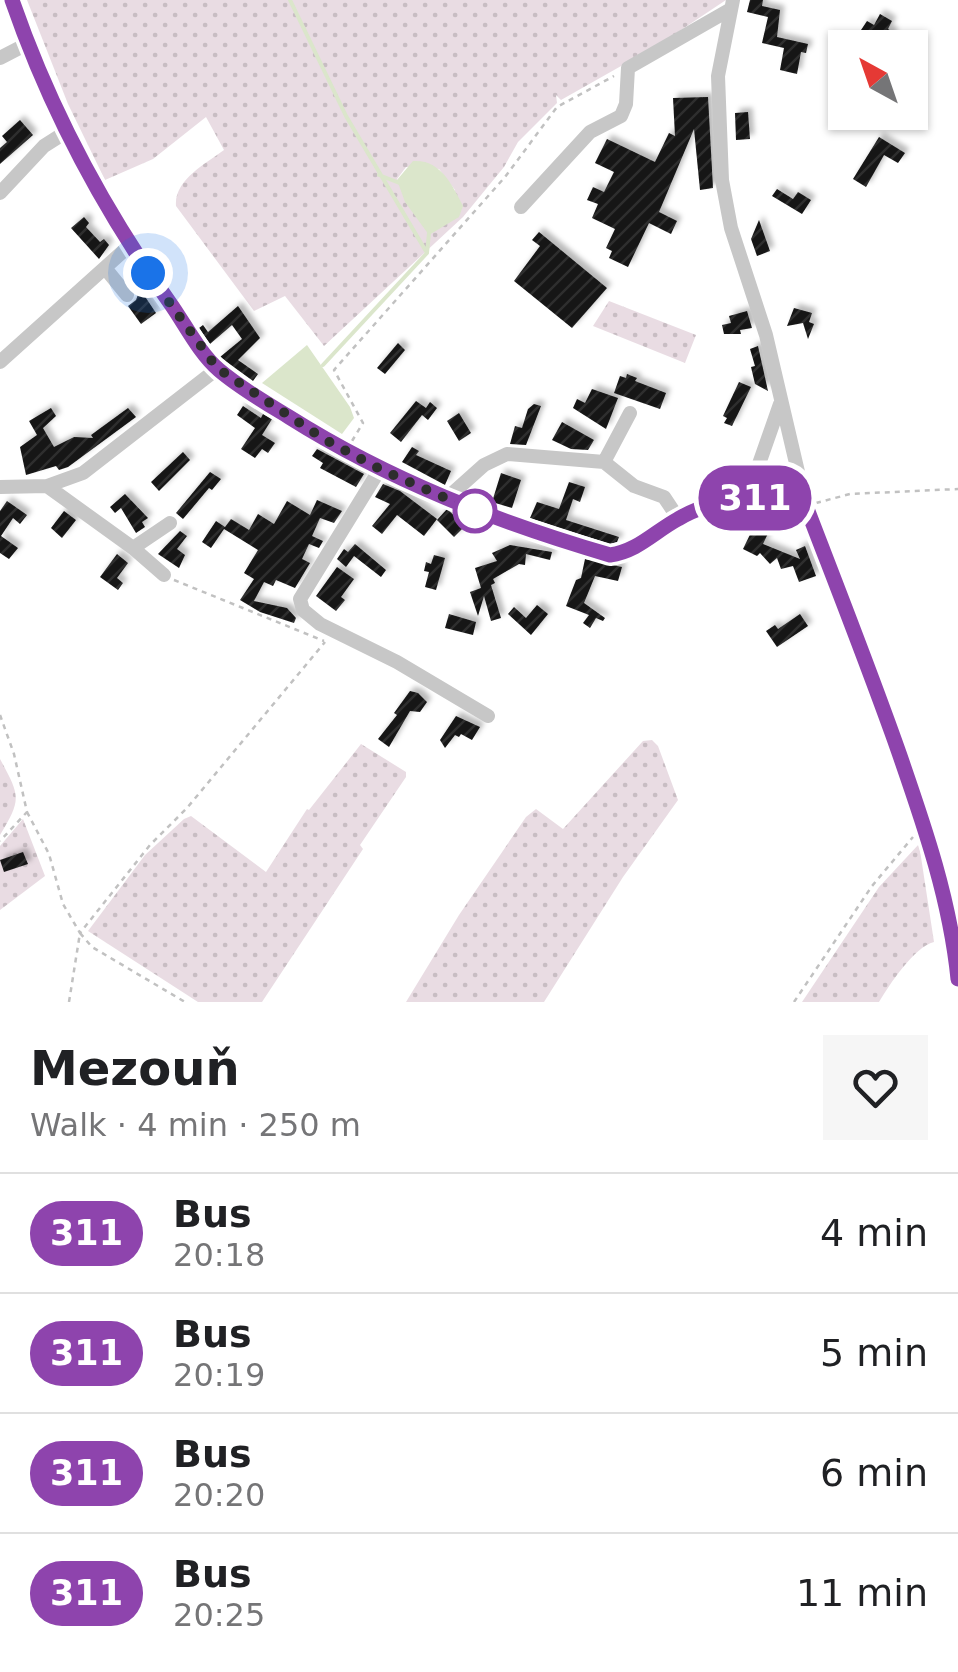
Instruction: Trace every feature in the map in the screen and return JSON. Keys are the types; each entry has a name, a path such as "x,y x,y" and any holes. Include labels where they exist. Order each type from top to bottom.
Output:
{"street":[{"path":"12,0 27,44 92,186 217,368 260,400 380,469 494,519 610,555 642,544 678,518 747,498 806,506"},
{"path":"521,207 590,132 621,116 626,104 628,68 732,4"},
{"path":"732,4 718,76 722,180 731,228 766,334 806,506 863,652 943,884 958,979"},
{"path":"0,58 27,44"},
{"path":"0,193 44,146 66,132"},
{"path":"0,362 130,246"},
{"path":"105,268 127,295"},
{"path":"0,487 47,486 83,472 217,368"},
{"path":"747,498 781,402"},
{"path":"604,462 630,413"},
{"path":"446,498 484,466 507,454 604,462 634,486 664,496 678,518"},
{"path":"380,469 300,599 303,610 329,636 397,662 488,716"},
{"path":"47,486 164,575"},
{"path":"132,548 170,522"}],"path":[{"path":"346,451 363,423 334,370 505,177 557,107 628,68"},
{"path":"806,506 850,494 958,489"},
{"path":"69,1002 80,933 329,636 164,575"},
{"path":"0,714 27,812 48,854 63,904 80,933 92,948 185,1002"},
{"path":"0,841 27,812"},
{"path":"794,1002 872,886 924,824"}],"shaded area":[{"path":"27,0 726,0 660,44 561,100 556,95 557,103 518,142 504,167 463,217 324,346 285,296 254,311 176,206 185,181 224,150 206,117 153,159 105,180 68,104","holes":["406,167 439,169 455,190 429,234 397,179"]},
{"path":"413,161 438,169 463,206 459,217 429,235 405,202 397,180"},
{"path":"609,301 696,335 685,363 593,326"},
{"path":"307,345 350,407 354,418 342,434 262,383"},
{"path":"652,740 658,746 678,800 623,877 544,1002 406,1002 526,817 536,809 563,829 643,741"},
{"path":"361,744 406,772 406,777 262,1002 198,1002 88,931 145,855 191,816 266,872 307,809"},
{"path":"0,759 16,797 0,835"},
{"path":"23,819 45,876 0,910 0,846"},
{"path":"919,844 934,942 911,958 879,1002 802,1002 879,887"}],"building":[{"path":"750,0 763,0 762,6 780,10 777,37 808,44 806,53 801,52 797,74 780,70 784,48 762,43 768,17 747,12"},
{"path":"880,14 892,21 890,30 861,30 867,21 874,25"},
{"path":"708,97 713,188 700,190 694,129 659,212 677,221 671,234 649,223 628,267 609,258 612,251 606,248 615,229 592,218 598,204 587,200 593,187 604,192 614,172 595,163 607,139 655,162 669,133 675,136 673,98"},
{"path":"748,112 750,139 736,140 735,113"},
{"path":"20,120 33,135 0,164 0,148 7,142 2,136"},
{"path":"879,137 905,153 898,163 884,155 866,187 853,179"},
{"path":"777,189 793,199 798,192 811,200 802,214 772,196"},
{"path":"84,217 89,223 86,227 100,242 104,239 109,245 99,259 71,228"},
{"path":"759,220 770,251 757,256 751,239"},
{"path":"539,232 607,288 572,328 514,281 540,246 532,240"},
{"path":"140,289 156,313 141,324 128,306 136,300"},
{"path":"238,306 260,338 238,360 258,374 253,381 220,357 242,339 232,325 210,344 199,328 203,325 208,332"},
{"path":"794,308 812,313 809,322 814,324 808,339 803,323 787,326"},
{"path":"747,311 752,328 740,330 741,334 724,334 722,325 731,323 729,316"},
{"path":"398,343 405,350 385,374 377,368"},
{"path":"758,346 768,391 755,384 751,367 755,366 750,349"},
{"path":"627,374 666,393 660,409 614,393 620,376 626,378"},
{"path":"739,382 751,387 732,426 724,423 727,418 723,416"},
{"path":"592,389 618,398 606,429 573,408 577,399 585,403"},
{"path":"416,401 426,408 430,402 437,408 428,420 422,415 401,442 390,433"},
{"path":"534,404 541,406 526,445 510,444 515,426 522,428 528,409"},
{"path":"243,406 261,418 263,414 272,419 262,435 275,443 268,453 262,449 255,458 241,449 255,428 237,415"},
{"path":"51,408 56,416 43,428 54,447 74,437 93,438 91,435 128,408 136,417 68,467 59,470 56,466 26,475 20,447 37,435 29,421"},
{"path":"459,413 471,433 459,441 447,421"},
{"path":"562,422 594,440 588,450 571,449 552,440"},
{"path":"412,447 419,451 416,455 451,471 445,485 402,462"},
{"path":"317,449 364,474 356,487 320,468 323,463 312,456"},
{"path":"183,452 190,460 159,491 151,482"},
{"path":"210,472 221,479 183,519 176,513"},
{"path":"501,473 521,480 512,508 492,502"},
{"path":"569,482 585,487 580,502 573,499 566,520 619,537 617,542 610,544 530,518 537,502 559,509"},
{"path":"383,484 400,491 437,519 424,536 397,515 382,534 372,526 390,504 375,497"},
{"path":"125,494 148,518 142,522 145,527 136,533 121,508 115,513 110,507"},
{"path":"317,500 342,511 334,523 320,518 312,536 323,541 319,548 309,544 302,559 310,563 295,588 276,580 273,586 264,582 254,601 287,608 296,618 294,623 260,612 240,600 254,579 244,573 258,550 224,529 211,548 202,542 216,521 225,527 231,519 249,530 258,514 274,524 287,501 310,515"},
{"path":"7,501 27,515 20,524 13,518 1,536 18,548 9,559 0,553 0,511"},
{"path":"447,509 465,526 454,537 437,520"},
{"path":"64,511 76,520 62,538 51,528"},
{"path":"759,516 773,523 763,544 800,559 796,550 805,546 816,576 799,582 793,566 781,569 777,558 770,564 760,553 757,556 743,549"},
{"path":"180,531 187,536 177,549 185,555 179,568 158,554"},
{"path":"355,544 386,570 381,577 354,556 346,567 337,559 344,549 348,552"},
{"path":"510,545 552,552 550,560 526,554 525,565 519,564 493,579 495,583 491,585 501,618 491,621 484,596 478,616 470,592 481,588 475,568 497,561 492,553"},
{"path":"117,554 128,563 117,578 123,583 118,590 100,577"},
{"path":"434,555 445,558 436,590 425,587 429,572 424,571 426,562 431,564"},
{"path":"585,559 622,567 618,581 595,576 584,603 605,618 596,618 590,628 583,623 589,615 566,606 576,580 581,578"},
{"path":"337,567 354,579 336,611 316,596"},
{"path":"537,605 548,614 531,635 508,614 514,607 526,618"},
{"path":"449,614 476,622 473,635 445,628"},
{"path":"800,614 808,626 777,647 766,631 775,625 778,629"},
{"path":"410,691 427,702 420,712 410,711 389,747 378,739"},
{"path":"456,716 480,727 472,740 455,735 445,748 440,740"},
{"path":"23,852 28,864 4,872 0,860"}],"waterway":[{"path":"290,0 346,116 427,253 323,365"},
{"path":"379,175 402,184"},
{"path":"427,253 429,233"}],"bus line":[{"name":"311","path":"12,0 27,44 92,186 217,368 260,400 380,469 494,519 610,555 625,553 678,518 718,504 747,498 806,506 924,824 943,884 958,979"}],"route":[{"path":"148,273 217,368 260,400 380,469 475,511"}]}
